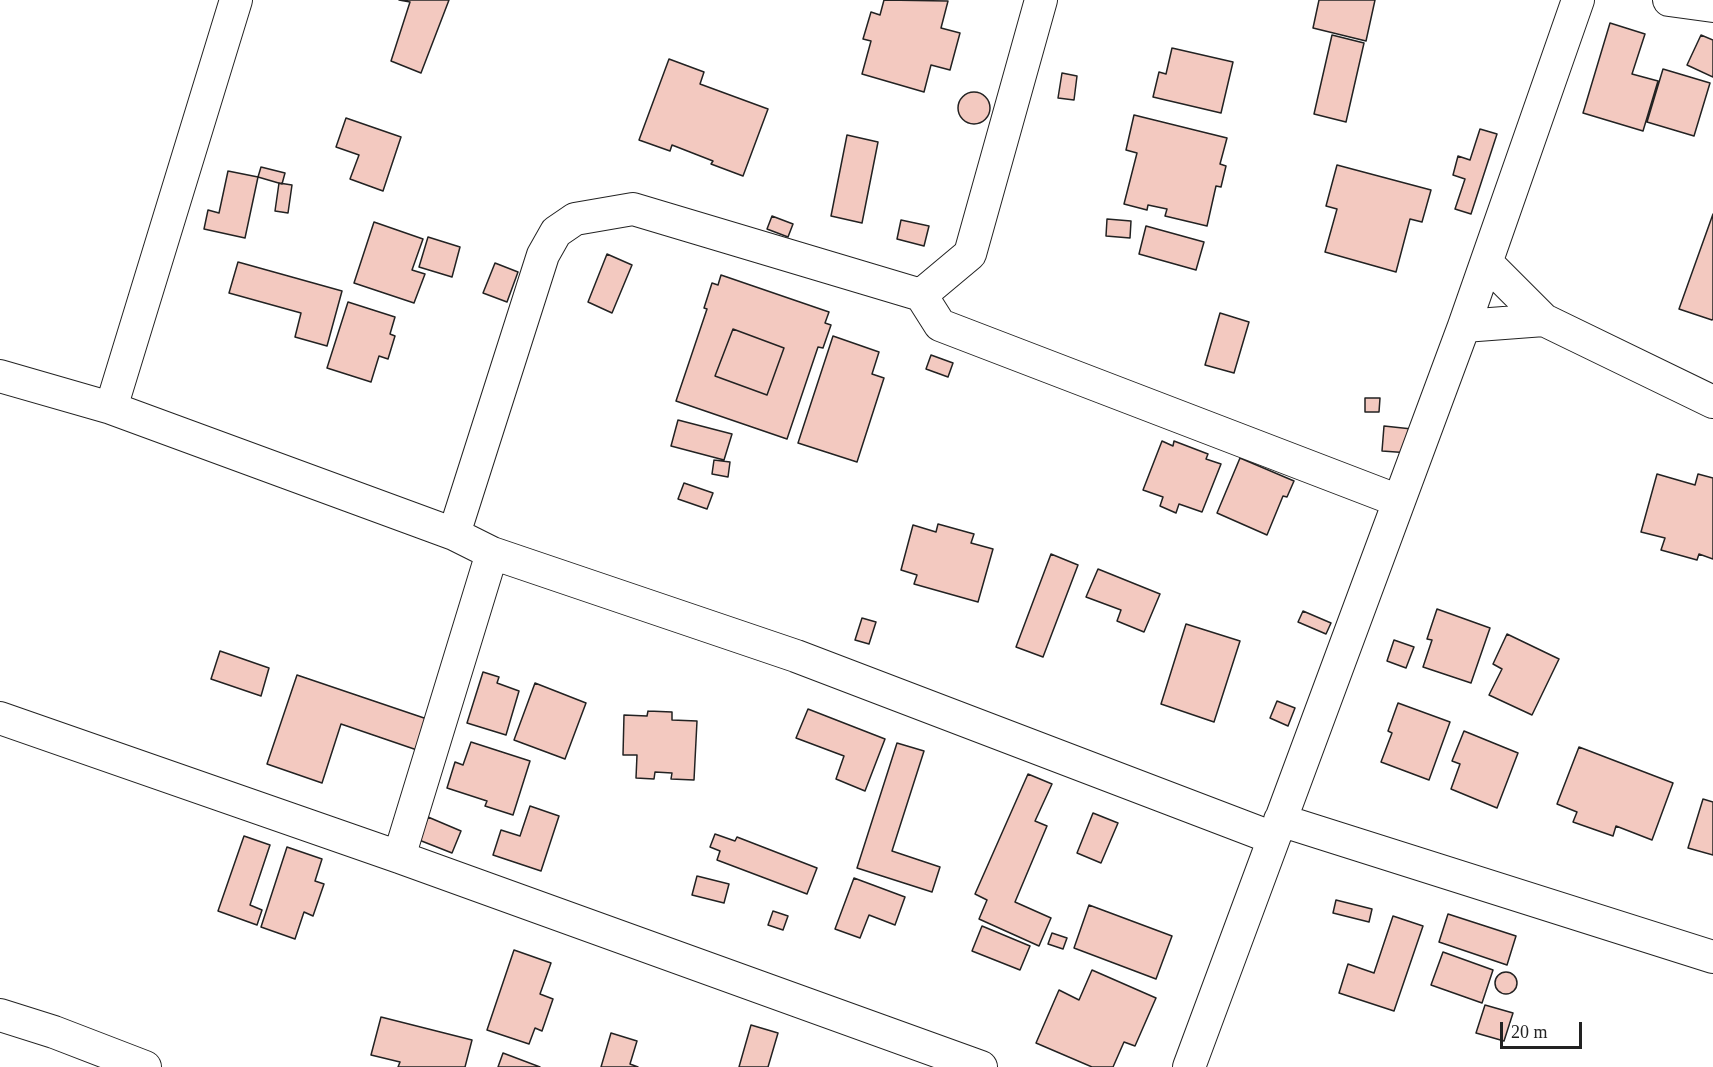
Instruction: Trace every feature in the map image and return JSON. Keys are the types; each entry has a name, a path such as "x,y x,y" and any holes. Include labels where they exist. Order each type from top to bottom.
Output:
{"street":[{"path":"111,408 236,0"},
{"path":"921,295 970,254 1041,0"},
{"path":"1190,1067 1487,263 1578,0"},
{"path":"1669,0 1713,6"},
{"path":"454,534 543,255 556,232 575,219 633,209 921,295 940,325 1399,501"},
{"path":"1487,263 1544,321 1713,402"},
{"path":"1464,326 1544,321"},
{"path":"0,376 111,408 454,534 492,553 796,656 1276,829 1713,957"},
{"path":"399,857 492,553"},
{"path":"0,718 399,857 981,1067"},
{"path":"0,1015 54,1032 146,1067"}],"building":[{"path":"399,0 449,0 421,73 391,61 410,2"},
{"path":"884,0 948,1 941,28 960,33 950,70 931,65 924,92 862,74 871,41 863,39 871,12 880,15"},
{"path":"1319,0 1375,0 1366,41 1313,28"},
{"path":"1610,23 1645,34 1632,74 1658,81 1643,131 1583,113"},
{"path":"1332,35 1364,43 1346,122 1314,114"},
{"path":"1701,35 1713,40 1713,77 1687,65"},
{"path":"1172,48 1233,62 1221,113 1153,97 1159,72 1166,74"},
{"path":"669,59 704,72 700,84 768,109 743,176 711,164 713,161 672,145 670,151 639,140"},
{"path":"1663,69 1710,83 1694,136 1647,122"},
{"path":"1062,73 1077,76 1074,100 1058,98"},
{"path":"974,92 985,97 990,108 985,119 974,124 963,119 958,108 963,97"},
{"path":"1134,115 1227,138 1220,164 1226,166 1221,187 1216,186 1207,226 1165,216 1167,209 1148,205 1147,210 1124,204 1137,153 1126,150"},
{"path":"346,118 401,137 383,191 350,179 359,155 336,147"},
{"path":"1480,129 1497,134 1471,214 1455,209 1465,179 1453,175 1458,156 1470,160"},
{"path":"847,135 878,142 862,223 831,216"},
{"path":"1337,165 1431,190 1422,222 1410,219 1396,272 1325,252 1337,209 1326,206"},
{"path":"261,167 285,173 282,184 258,177"},
{"path":"228,171 258,177 245,238 204,229 208,210 219,213"},
{"path":"279,183 292,185 288,213 275,211"},
{"path":"1713,214 1713,319 1712,320 1679,309"},
{"path":"772,216 793,224 788,237 767,229"},
{"path":"1107,219 1131,221 1130,238 1106,236"},
{"path":"901,220 929,226 924,246 897,239"},
{"path":"374,222 423,239 412,270 425,274 414,303 354,283"},
{"path":"1146,226 1204,242 1196,270 1139,254"},
{"path":"428,237 460,247 452,277 419,267"},
{"path":"607,254 632,265 612,313 588,302"},
{"path":"238,262 342,291 327,346 295,337 301,313 229,293"},
{"path":"495,263 518,272 507,302 483,293"},
{"path":"721,275 829,312 825,323 831,325 823,348 818,347 787,439 676,401 707,309 704,308 712,283 718,285","holes":["733,329 784,348 767,395 715,376"]},
{"path":"348,302 395,317 390,334 395,336 388,359 379,356 371,382 327,368"},
{"path":"1220,313 1249,322 1234,373 1205,365"},
{"path":"733,329 784,348 767,395 715,376"},
{"path":"833,336 879,352 872,374 884,378 857,462 798,443"},
{"path":"931,355 953,363 948,377 926,369"},
{"path":"1365,398 1380,398 1379,412 1365,412"},
{"path":"678,420 732,434 724,460 671,446"},
{"path":"1384,426 1412,429 1410,453 1382,451"},
{"path":"1162,441 1173,446 1174,441 1208,454 1206,459 1221,464 1202,512 1179,504 1176,513 1160,506 1163,497 1143,490"},
{"path":"1240,458 1294,481 1287,497 1283,496 1267,535 1217,513"},
{"path":"714,460 730,462 728,477 712,474"},
{"path":"1657,474 1695,485 1698,474 1713,478 1713,559 1699,554 1697,560 1661,550 1665,538 1641,532"},
{"path":"684,483 713,493 707,509 678,499"},
{"path":"938,524 974,534 971,543 993,549 978,602 914,584 917,575 901,570 913,525 936,532"},
{"path":"1051,554 1078,565 1043,657 1016,647"},
{"path":"1098,569 1160,594 1144,632 1117,621 1121,610 1086,597"},
{"path":"1437,609 1490,628 1471,683 1423,667 1432,640 1427,639"},
{"path":"1303,611 1331,623 1326,634 1298,622"},
{"path":"862,618 876,622 869,644 855,640"},
{"path":"1186,624 1240,641 1214,722 1161,704"},
{"path":"1507,634 1559,659 1532,715 1489,695 1502,669 1493,664"},
{"path":"1394,640 1414,647 1406,668 1387,661"},
{"path":"220,651 269,668 261,696 211,679"},
{"path":"483,672 499,677 497,683 519,691 506,735 467,723"},
{"path":"297,675 427,719 417,750 341,724 322,783 267,764"},
{"path":"535,683 586,703 565,759 514,740"},
{"path":"1277,701 1295,708 1288,726 1270,718"},
{"path":"1398,703 1450,722 1429,780 1381,762 1392,733 1388,731"},
{"path":"808,709 885,739 865,791 836,779 844,756 796,738"},
{"path":"648,711 672,712 672,720 697,721 694,780 671,779 672,773 655,772 654,779 636,778 637,755 623,755 624,715 647,716"},
{"path":"1464,731 1518,753 1497,808 1451,789 1460,764 1452,761"},
{"path":"471,742 530,761 513,815 485,806 487,801 447,788 455,762 463,765"},
{"path":"897,743 924,751 892,851 940,867 932,892 857,868"},
{"path":"1579,747 1673,783 1652,840 1616,826 1613,836 1573,822 1577,812 1557,804"},
{"path":"1028,774 1052,784 1035,821 1047,826 1015,902 1051,918 1039,946 979,919 987,900 975,894"},
{"path":"1703,799 1713,802 1713,855 1688,848"},
{"path":"530,806 559,816 541,871 493,855 501,830 520,836"},
{"path":"1093,813 1118,823 1101,863 1077,853"},
{"path":"428,817 461,831 452,853 419,840"},
{"path":"715,834 735,841 737,837 817,868 807,894 717,860 720,851 710,847"},
{"path":"244,836 270,845 250,905 262,910 257,925 218,911"},
{"path":"287,847 322,859 315,881 324,884 313,916 304,912 295,939 261,927"},
{"path":"697,876 729,884 724,903 692,895"},
{"path":"854,878 905,897 895,925 869,915 860,938 835,929"},
{"path":"1336,900 1372,909 1369,922 1333,913"},
{"path":"1089,905 1172,936 1156,979 1074,948"},
{"path":"773,911 788,916 783,930 768,925"},
{"path":"1448,914 1516,936 1507,965 1439,942"},
{"path":"1393,916 1423,926 1394,1011 1339,993 1348,964 1374,973"},
{"path":"982,926 1030,946 1020,970 972,951"},
{"path":"1052,933 1067,938 1063,949 1048,944"},
{"path":"514,950 551,963 540,994 553,999 542,1031 535,1028 529,1044 487,1030"},
{"path":"1443,952 1493,970 1482,1003 1431,985"},
{"path":"1092,970 1156,998 1135,1046 1124,1042 1113,1067 1092,1067 1036,1043 1059,990 1079,1000"},
{"path":"1506,972 1514,975 1517,983 1514,991 1506,994 1498,991 1495,983 1498,975"},
{"path":"1485,1005 1513,1013 1504,1041 1476,1033"},
{"path":"381,1017 472,1040 465,1067 398,1067 400,1062 371,1055"},
{"path":"751,1025 778,1033 768,1067 739,1067"},
{"path":"611,1033 637,1041 630,1064 638,1067 601,1067"},
{"path":"503,1053 540,1067 498,1067"}]}
